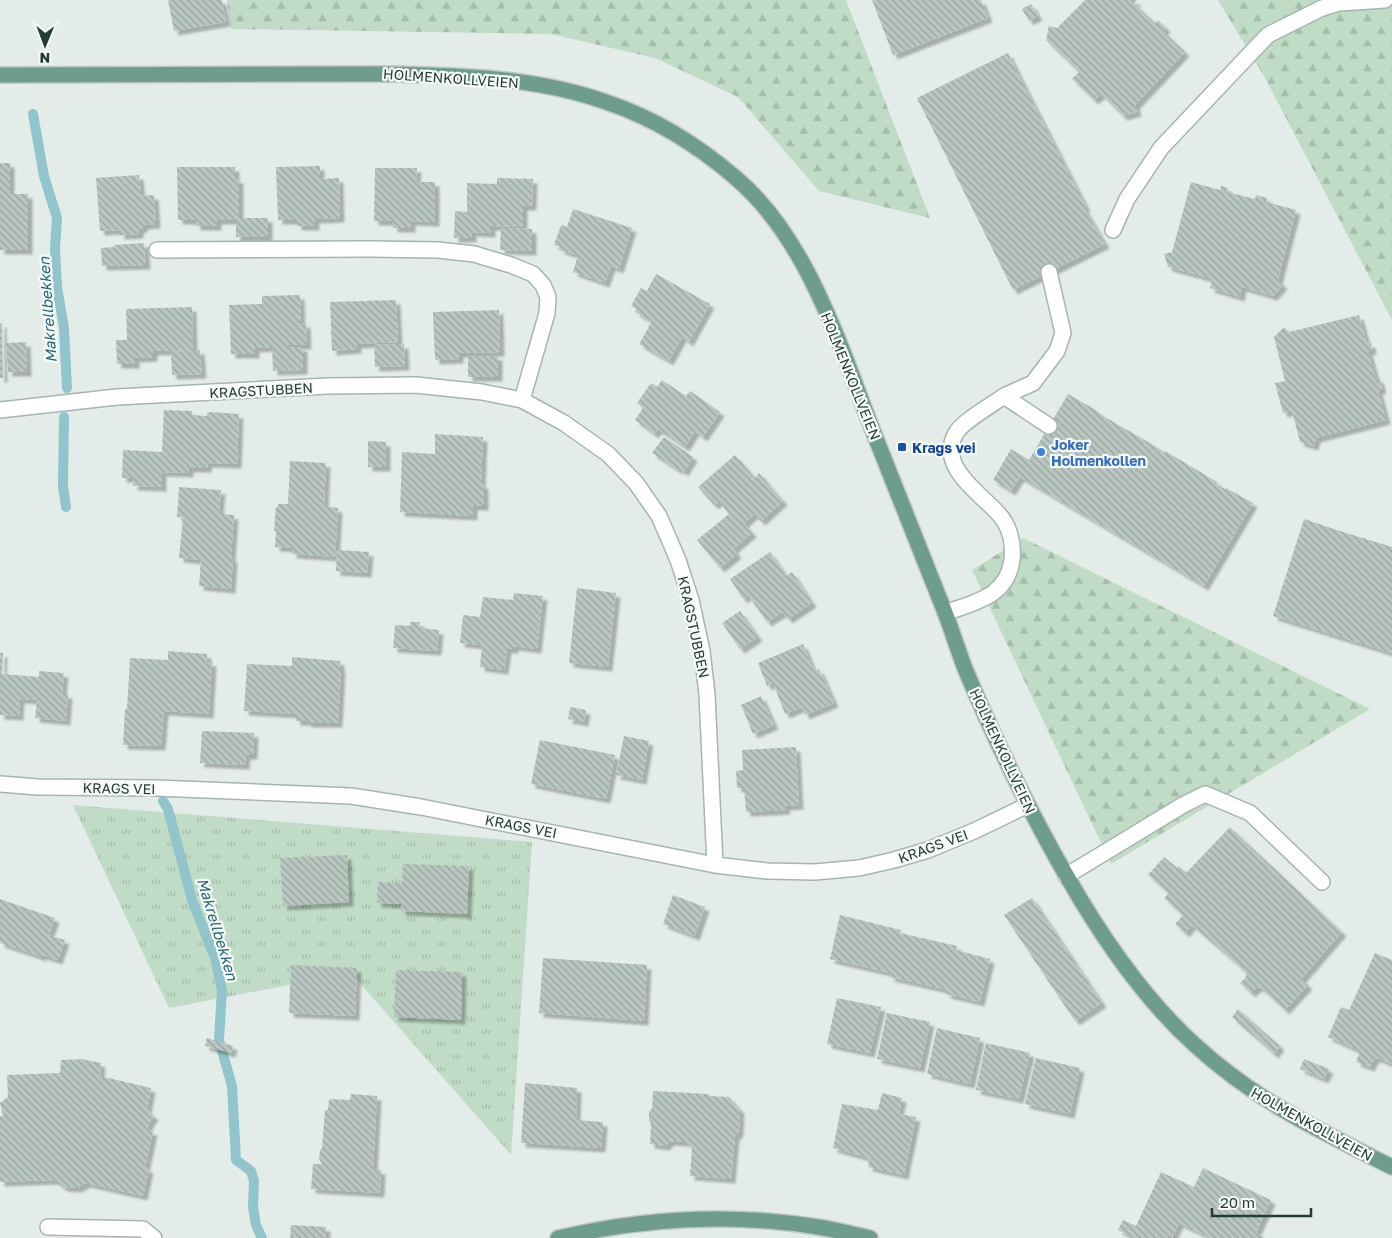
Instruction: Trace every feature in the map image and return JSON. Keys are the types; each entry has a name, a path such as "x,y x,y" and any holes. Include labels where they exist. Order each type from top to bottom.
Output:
{"main road":[{"name":"HOLMENKOLLVEIEN","path":"0,75 438,74 519,81 568,91 606,102 644,118 679,137 739,181 764,208 784,234 816,292 834,332 984,711 1028,806 1066,876 1107,942 1163,1012 1192,1043 1248,1090 1278,1108 1392,1168"},
{"path":"558,1238 641,1223 728,1219 773,1221 819,1227 870,1238"}],"street":[{"path":"1113,230 1127,199 1161,148 1268,35 1322,8 1339,2 1385,0"},
{"path":"157,250 370,248 438,250 474,254 533,274 543,285 548,297 547,313 522,400"},
{"path":"945,613 985,598 999,588 1007,577 1011,565 1012,540 1007,527 997,512 963,479 952,456 952,444 956,433 965,424 1004,396 1033,383 1057,351 1063,333 1049,272"},
{"name":"KRAGSTUBBEN","path":"0,410 117,397 328,386 416,385 482,392 522,400 564,423 608,454 636,483 659,516 678,560 691,600 702,651 707,694 715,865"},
{"path":"1004,396 1049,426"},
{"name":"KRAGS VEI","path":"0,784 351,796 421,807 715,865 767,871 815,872 859,868 894,860 928,850 1028,806"},
{"path":"1066,876 1183,805 1205,794 1250,813 1322,882"},
{"path":"48,1227 143,1230 154,1238"}],"green space":[{"path":"227,0 846,0 930,218 819,191 738,97 655,58 551,34 231,29"},
{"path":"1218,0 1392,0 1392,320 1265,78"},
{"path":"1023,538 1370,709 1111,864 972,570"},
{"path":"73,805 532,842 511,1155 351,973 169,1008"}],"building":[{"path":"168,0 222,0 226,22 174,31"},
{"path":"872,0 981,0 988,18 893,55"},
{"path":"1085,0 1137,0 1134,3 1155,23 1158,20 1166,28 1163,31 1185,52 1135,105 1137,112 1123,116 1101,94 1094,100 1072,79 1079,72 1046,40 1049,26 1057,28"},
{"path":"1031,4 1038,16 1029,21 1022,9"},
{"path":"1008,53 1086,207 1084,208 1105,244 1013,290 917,98"},
{"path":"0,163 10,163 10,194 28,194 28,250 0,250"},
{"path":"320,166 320,179 339,178 340,218 315,219 315,226 297,226 297,220 278,220 276,167"},
{"path":"177,167 235,167 235,179 239,179 239,218 268,218 268,237 236,237 236,220 217,220 217,226 196,226 196,220 178,220"},
{"path":"375,168 417,168 416,182 435,182 435,222 411,221 411,228 393,228 393,221 374,221"},
{"path":"139,175 141,196 154,195 156,224 143,225 143,228 139,229 139,234 120,235 120,230 100,231 96,178"},
{"path":"497,178 533,179 532,206 523,206 523,227 491,226 491,233 472,232 472,238 454,238 455,211 467,212 467,183 497,184"},
{"path":"1191,182 1220,190 1221,186 1228,188 1227,192 1255,199 1256,195 1267,198 1266,202 1296,210 1278,280 1283,285 1273,296 1242,287 1240,297 1210,288 1212,279 1168,267 1164,254 1172,252"},
{"path":"573,209 632,228 619,269 611,266 605,283 573,272 578,255 560,250 561,247 554,245 561,225 567,227"},
{"path":"501,228 532,229 532,251 500,250"},
{"path":"144,243 146,265 102,266 101,248"},
{"path":"656,274 710,304 689,342 682,337 669,361 639,344 652,321 635,312 637,309 631,306 641,288 647,291"},
{"path":"300,295 301,324 306,323 307,345 288,345 288,347 303,347 303,370 273,371 272,347 255,348 255,354 231,354 229,305 262,304 262,296"},
{"path":"396,300 398,342 357,344 357,349 332,351 330,302"},
{"path":"192,307 193,350 153,351 153,357 135,358 135,364 117,364 116,340 127,340 126,309"},
{"path":"499,310 500,352 459,353 459,359 435,360 433,312"},
{"path":"1359,315 1367,344 1371,343 1372,350 1368,351 1376,379 1379,378 1382,389 1378,390 1386,420 1316,438 1314,446 1300,442 1292,411 1283,413 1275,383 1285,381 1274,337 1284,327 1289,332"},
{"path":"2,323 3,378 0,378 0,324"},
{"path":"26,342 27,372 8,372 6,343"},
{"path":"404,344 405,366 375,367 374,345"},
{"path":"200,350 202,374 172,375 171,352"},
{"path":"468,356 498,356 498,377 468,377"},
{"path":"662,380 686,396 690,391 720,412 703,437 695,431 685,447 658,429 654,434 635,420 643,408 637,403 651,383 657,387"},
{"path":"1068,394 1217,482 1216,484 1253,503 1204,586 1020,477 1011,491 993,480 1011,449 1029,460"},
{"path":"164,410 192,411 192,415 207,416 207,413 211,412 239,414 237,464 208,463 207,468 189,468 189,473 162,472 162,487 133,486 134,478 122,478 123,450 162,452"},
{"path":"435,434 483,437 481,484 484,485 484,506 473,506 473,516 400,512 402,452 435,454"},
{"path":"664,437 693,457 684,472 652,453"},
{"path":"368,441 386,442 386,467 368,467"},
{"path":"735,455 755,478 759,473 783,501 761,521 754,514 744,523 752,533 733,549 737,554 720,568 697,540 729,514 719,501 714,505 698,487"},
{"path":"290,461 326,463 324,506 338,508 335,557 292,554 292,548 275,547 276,507 278,507 278,504 288,504"},
{"path":"179,487 221,490 219,514 234,515 231,589 199,586 201,560 179,558 183,517 177,517"},
{"path":"1304,519 1392,547 1392,653 1273,616"},
{"path":"337,550 369,552 367,573 336,571"},
{"path":"770,552 786,576 792,572 812,603 788,619 783,612 767,622 748,595 743,599 730,579"},
{"path":"577,588 616,593 608,667 569,663"},
{"path":"514,593 543,596 537,649 514,646 514,649 507,649 504,670 480,667 482,645 460,643 463,615 480,617 483,597 513,600"},
{"path":"740,611 758,637 740,649 722,623"},
{"path":"410,622 420,622 419,628 439,630 437,651 393,648 395,625 410,626"},
{"path":"803,644 814,672 819,669 834,703 805,715 802,707 785,714 773,683 767,686 758,663"},
{"path":"168,651 207,654 207,662 212,662 209,714 164,711 161,746 123,745 130,658 168,660"},
{"path":"0,653 3,653 2,674 39,677 39,671 64,673 62,694 68,694 66,721 35,718 37,700 20,699 19,716 0,715"},
{"path":"292,657 340,661 338,723 307,723 307,721 296,721 296,714 244,711 247,664 292,666"},
{"path":"761,696 774,725 753,734 741,705"},
{"path":"570,707 586,710 584,722 568,719"},
{"path":"202,731 254,733 253,755 246,755 245,765 200,763"},
{"path":"624,736 649,741 642,780 616,775"},
{"path":"540,740 615,755 606,799 531,784"},
{"path":"796,747 799,805 785,806 786,810 746,812 744,788 737,788 736,771 743,770 742,750"},
{"path":"1230,827 1342,932 1301,979 1308,985 1285,1010 1261,988 1257,987 1251,993 1240,983 1246,977 1246,972 1192,925 1185,933 1175,924 1183,915 1164,898 1169,893 1148,875 1164,857 1177,868 1179,866 1186,873"},
{"path":"347,855 349,902 283,906 280,858"},
{"path":"403,864 469,866 467,914 401,911 401,904 377,903 378,882 402,883"},
{"path":"673,895 705,907 695,936 663,924"},
{"path":"1032,898 1102,1003 1075,1021 1004,915"},
{"path":"0,899 55,918 49,935 65,940 58,960 42,955 42,957 0,943"},
{"path":"840,915 901,930 900,933 957,946 956,950 990,959 980,1002 946,994 947,990 890,977 891,973 830,959"},
{"path":"1375,953 1392,960 1392,1064 1377,1058 1374,1059 1370,1067 1356,1062 1359,1054 1358,1050 1328,1037 1341,1007 1349,1010"},
{"path":"543,958 647,965 644,1021 539,1013"},
{"path":"291,965 357,968 355,1016 289,1013"},
{"path":"396,970 462,972 461,1020 394,1017"},
{"path":"837,998 881,1007 870,1053 827,1044"},
{"path":"1238,1009 1280,1046 1274,1054 1232,1017"},
{"path":"887,1013 930,1022 920,1068 877,1059"},
{"path":"937,1028 980,1038 970,1084 927,1074"},
{"path":"207,1038 233,1046 231,1053 205,1046"},
{"path":"986,1043 1030,1053 1019,1099 976,1090"},
{"path":"1036,1058 1080,1068 1070,1114 1025,1104"},
{"path":"81,1059 101,1063 100,1076 151,1088 147,1110 154,1116 147,1130 153,1131 145,1168 149,1169 143,1196 86,1183 77,1188 63,1187 54,1180 0,1182 0,1116 3,1116 0,1103 8,1097 7,1075 60,1073 61,1060"},
{"path":"1304,1059 1329,1069 1324,1079 1300,1069"},
{"path":"525,1083 577,1088 576,1120 603,1122 601,1148 521,1143"},
{"path":"653,1091 729,1097 740,1110 739,1132 735,1136 731,1179 690,1176 692,1148 686,1142 670,1141 665,1146 650,1144 651,1124 649,1111 652,1109"},
{"path":"882,1093 902,1098 899,1114 916,1117 904,1175 868,1167 869,1158 833,1148 842,1104 878,1110"},
{"path":"351,1094 377,1096 373,1169 381,1170 380,1193 311,1189 313,1164 322,1164 319,1159 322,1148 325,1110 328,1110 329,1099 350,1100"},
{"path":"1203,1168 1271,1200 1256,1233 1265,1238 1211,1238 1179,1223 1172,1238 1135,1238 1118,1230 1123,1220 1136,1226 1161,1172 1194,1187"},
{"path":"291,1225 326,1227 326,1238 290,1238"}],"waterway":[{"name":"Makrellbekken","path":"33,114 44,176 57,218 55,248 57,287 64,328 67,388"},
{"name":"Makrellbekken","path":"64,417 63,486 66,507"},
{"name":"Makrellbekken","path":"163,801 168,809 192,900 215,958 222,990 219,1040 232,1086 236,1160 251,1171 254,1181 253,1207 256,1225 262,1238"}],"place":[{"name":"Krags vei","path":"902,447"},
{"name":"Joker Holmenkollen","path":"1041,452"}]}
